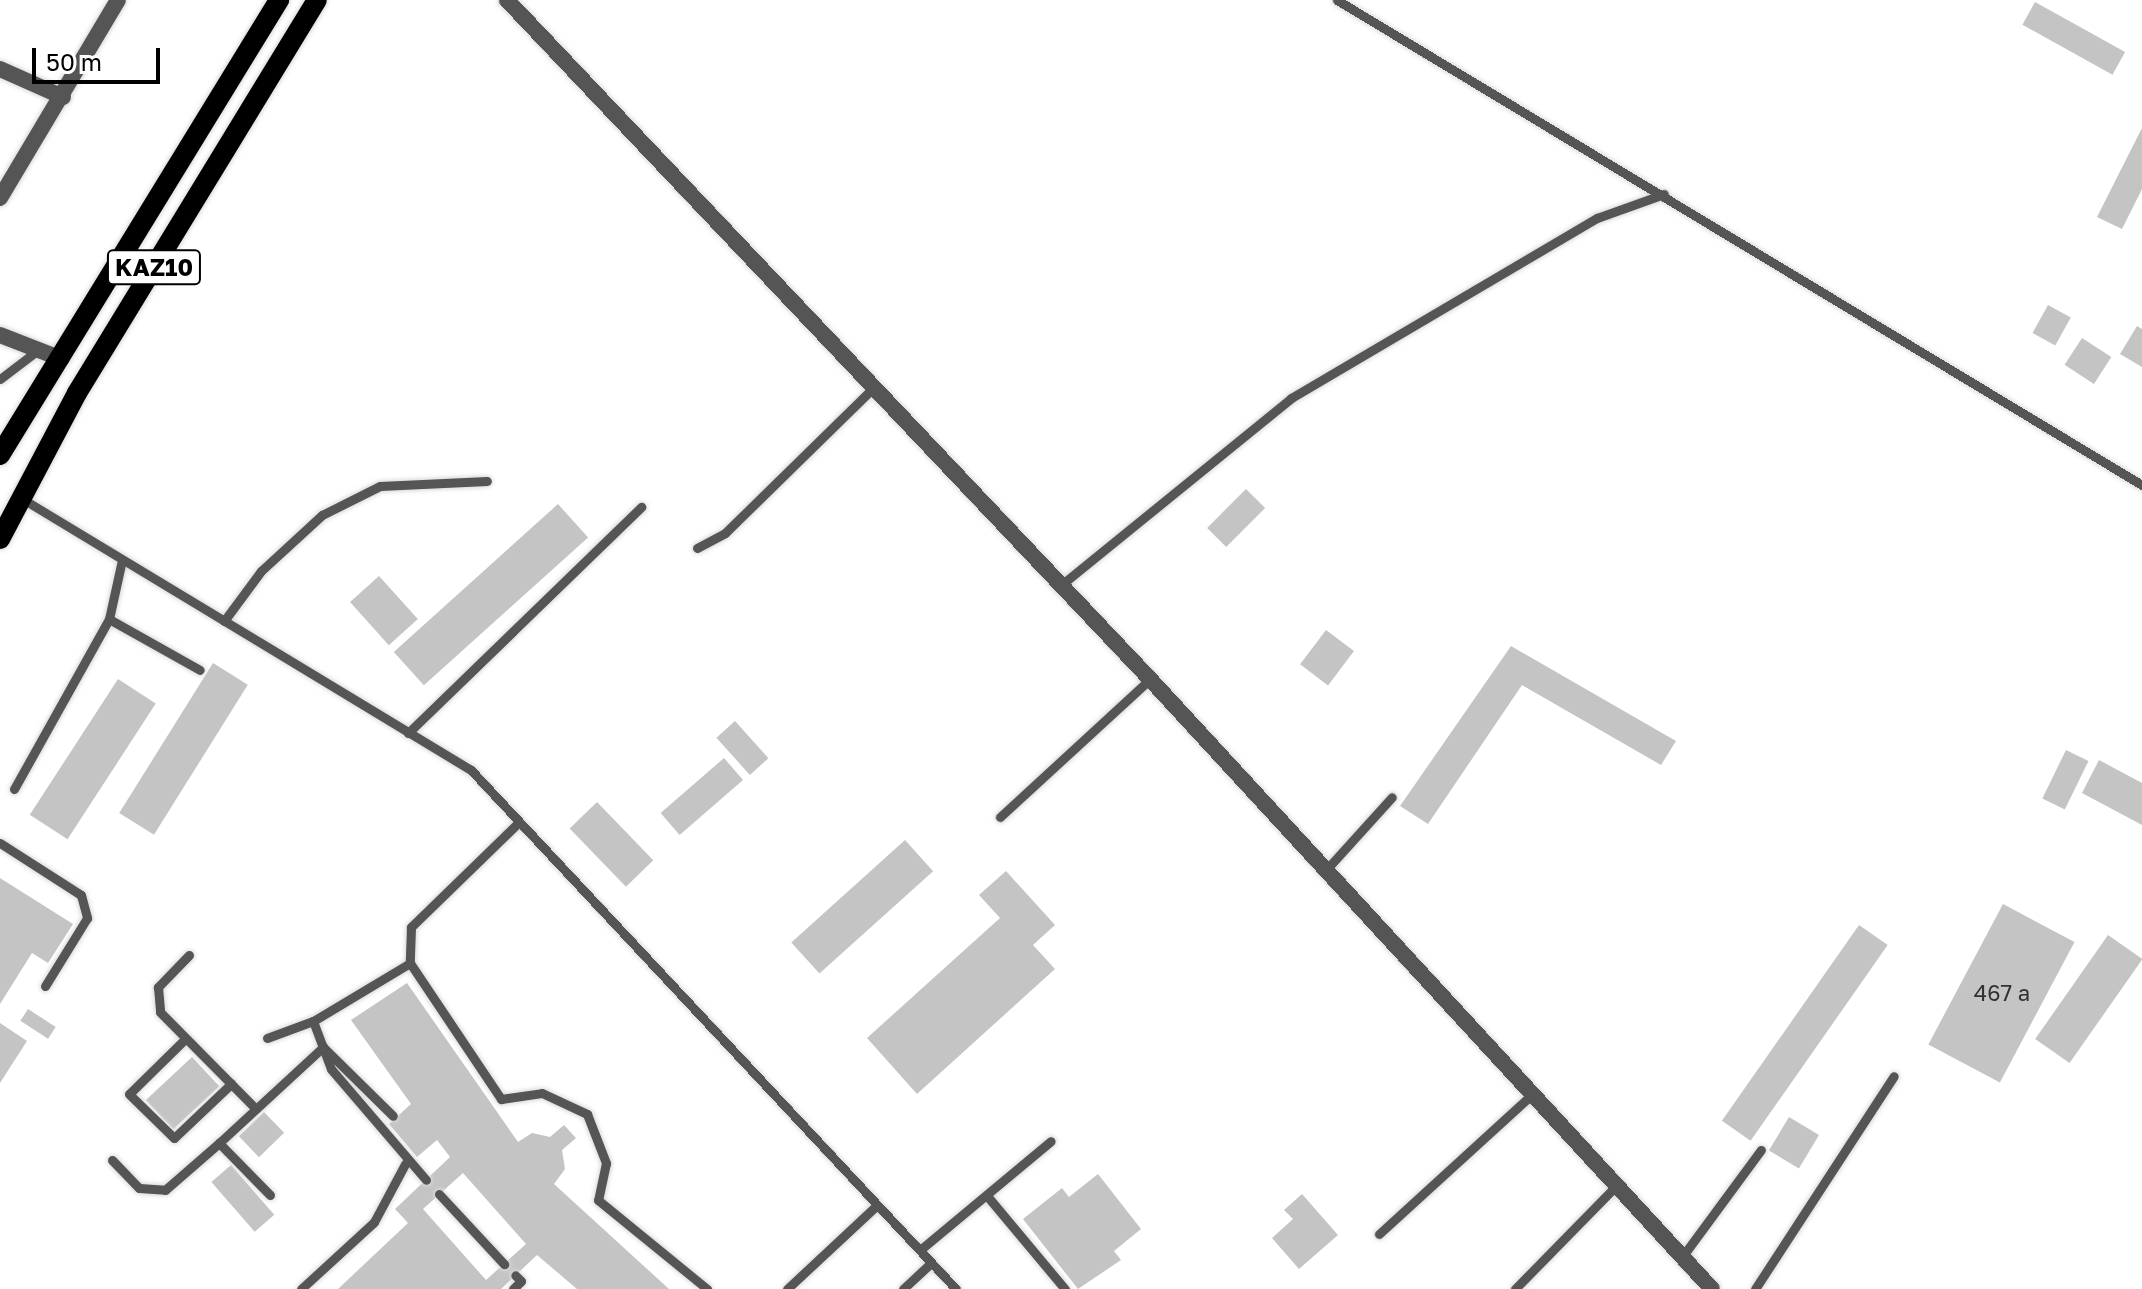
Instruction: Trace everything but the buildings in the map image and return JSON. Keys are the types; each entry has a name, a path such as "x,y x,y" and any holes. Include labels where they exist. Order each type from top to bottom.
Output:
{"main road":[{"name":"KAZ10","path":"0,455 62,359 279,0"},
{"name":"KAZ10","path":"0,539 21,498 317,0"}],"street":[{"path":"0,198 63,97 118,0"},
{"path":"507,0 1150,679 1712,1289"},
{"path":"0,69 63,97"},
{"path":"0,335 62,359"}],"lane":[{"path":"1337,0 1664,194 2142,485"},
{"path":"1059,586 1291,398 1597,218 1664,194"},
{"path":"0,379 38,350"},
{"path":"697,548 725,533 874,387"},
{"path":"224,621 261,571 322,515 380,486 487,481"},
{"path":"21,498 471,770 956,1289"},
{"path":"408,733 641,507"},
{"path":"14,789 109,619 122,560"},
{"path":"109,619 200,670"},
{"path":"1000,817 1150,679"},
{"path":"1326,870 1392,797"},
{"path":"519,822 411,927 410,963 501,1099 542,1093 587,1114 606,1163 598,1200 707,1289"},
{"path":"0,843 81,895 87,918 45,986"},
{"path":"189,955 158,987 156,999 185,1039 256,1109"},
{"path":"267,1038 313,1021 410,963"},
{"path":"313,1021 331,1069 405,1164 426,1180"},
{"path":"185,1039 129,1094 174,1138 231,1084"},
{"path":"112,1160 139,1188 165,1190 323,1047"},
{"path":"323,1047 393,1116"},
{"path":"1755,1289 1894,1076"},
{"path":"1379,1234 1531,1095"},
{"path":"920,1250 988,1197 1051,1141"},
{"path":"219,1143 270,1195"},
{"path":"1682,1257 1761,1150"},
{"path":"301,1289 374,1222 405,1164"},
{"path":"1515,1289 1615,1187"},
{"path":"439,1194 504,1264"},
{"path":"988,1197 1065,1289"},
{"path":"787,1289 877,1205"},
{"path":"903,1289 931,1263"},
{"path":"513,1289 521,1281 515,1275"}]}
